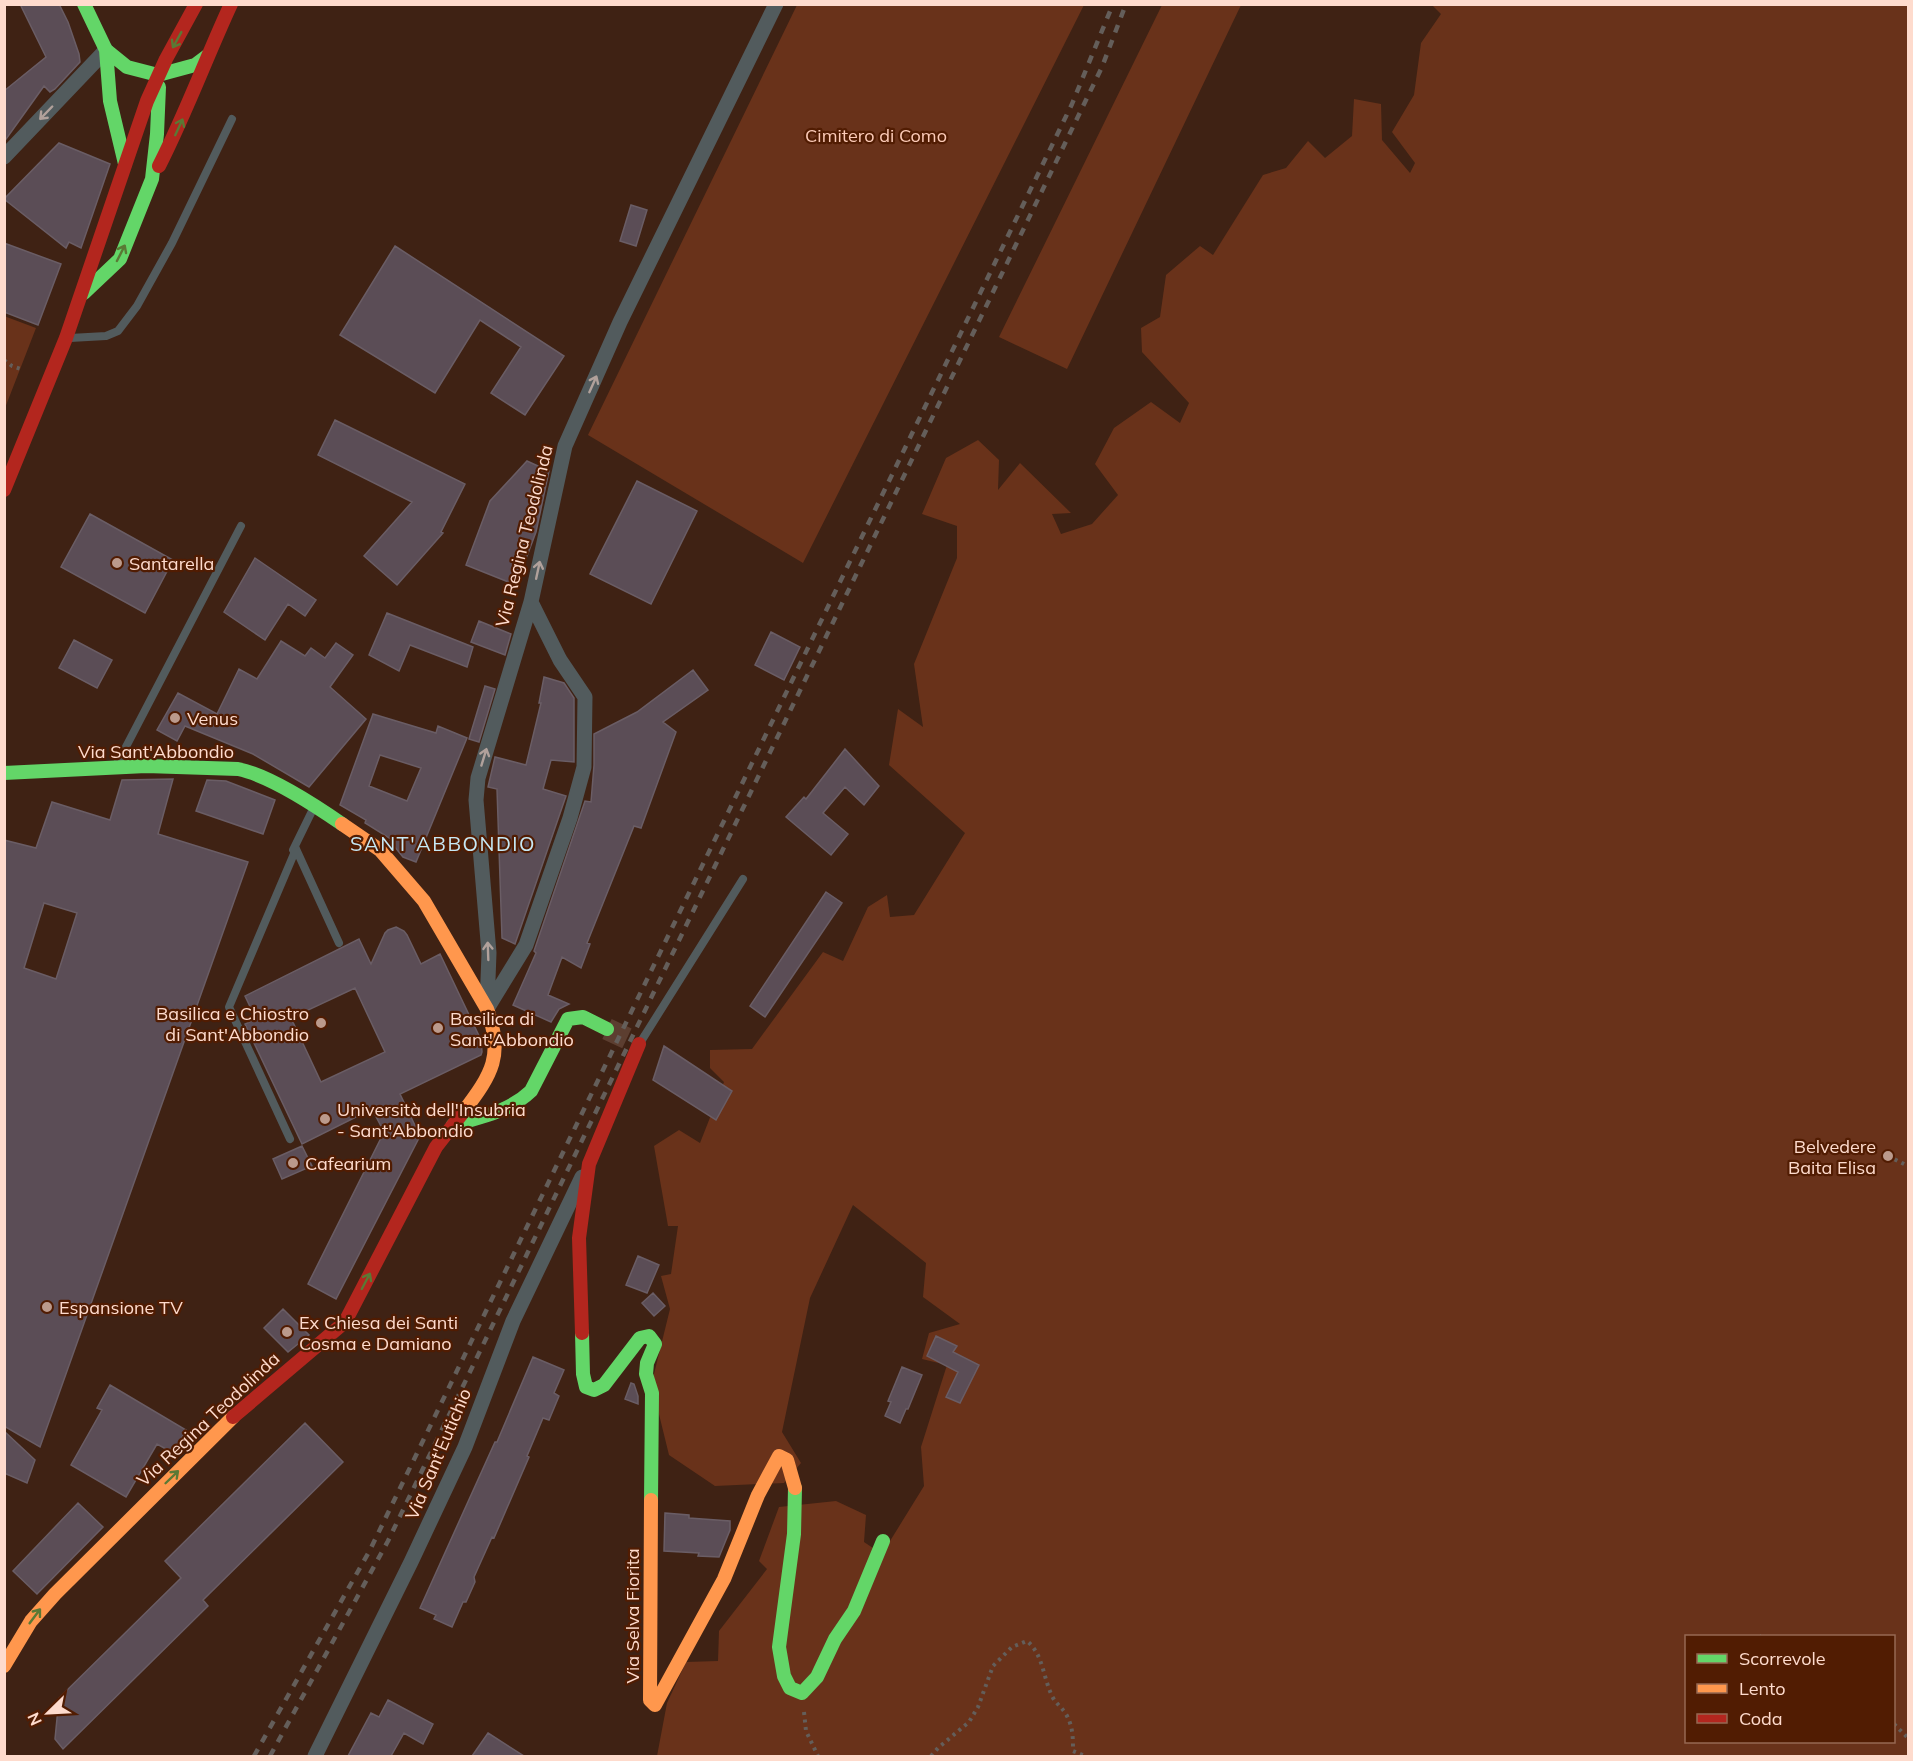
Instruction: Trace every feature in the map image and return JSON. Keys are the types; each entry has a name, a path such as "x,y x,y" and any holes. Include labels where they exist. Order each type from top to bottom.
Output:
{"street":[{"path":"84,4 106,50 110,100 125,164"},
{"path":"4,490 82,295 125,164 158,75 196,4"},
{"path":"82,295 120,259 152,179 181,123 207,56 231,4"},
{"name":"Via Regina Teodolinda","path":"4,1666 31,1621 49,1600 243,1407 345,1322 436,1147 477,1094 491,1070 496,1053 494,1028 487,1009 489,953 476,800 478,778 531,602 565,446 620,322 776,4"},
{"path":"106,50 127,67 158,75 195,65 207,56"},
{"path":"4,157 106,50"},
{"path":"152,179 159,103 158,75"},
{"path":"487,1009 526,945 570,819 584,767 585,697 560,660 531,602"},
{"name":"Via Sant'Abbondio","path":"4,773 116,766 241,769 252,772 315,806 380,850 424,901 487,1009"},
{"path":"453,1125 523,1101 531,1091 568,1019 576,1016 584,1017 604,1027"},
{"name":"Via Selva Fiorita","path":"639,1044 589,1164 579,1238 583,1374 586,1387 594,1390 604,1385 640,1338 649,1336 655,1344 646,1363 645,1379 652,1393 650,1700 656,1705 661,1698 675,1666 723,1582 771,1468 779,1456 787,1460 795,1487 794,1534 779,1647 784,1676 790,1688 802,1694"},
{"name":"Via Sant'Eutichio","path":"315,1756 465,1448 513,1321 589,1164"},
{"path":"802,1694 817,1677 835,1639 854,1611 883,1541"}],"lane":[{"path":"66,338 106,336 118,330 137,306 172,243 232,119"},
{"path":"116,766 241,526"},
{"path":"315,806 293,850 296,849 339,943"},
{"path":"290,1138 229,1007 296,849"},
{"path":"639,1044 743,879"}],"path":[{"path":"4,360 21,369"},
{"path":"1888,1156 1908,1166"},
{"path":"931,1756 969,1722 978,1707 993,1666 1012,1647 1027,1641 1036,1649 1053,1699 1063,1708 1069,1719 1073,1751 1085,1756"},
{"path":"802,1694 806,1731 818,1756"},
{"path":"1895,1726 1908,1738"}],"green space":[{"name":"Cimitero di Como","path":"797,5 1084,5 803,563 588,435"},
{"path":"1162,5 1241,5 1067,369 999,337"},
{"path":"1432,5 1908,5 1908,1756 657,1756 667,1703 686,1662 718,1661 719,1631 767,1569 759,1561 779,1507 836,1501 866,1515 864,1542 882,1554 924,1486 921,1447 947,1365 922,1359 929,1333 960,1324 923,1297 926,1263 853,1205 810,1298 782,1432 801,1463 784,1483 715,1486 669,1455 656,1402 653,1378 670,1309 661,1276 671,1274 678,1226 668,1226 654,1146 679,1130 700,1143 724,1082 710,1068 710,1050 752,1049 823,952 843,961 868,907 887,895 890,917 914,915 965,833 889,765 898,709 923,727 914,664 957,558 957,526 922,514 946,458 978,440 999,460 998,490 1020,463 1071,513 1052,514 1061,534 1092,524 1118,495 1095,464 1114,428 1151,402 1180,423 1189,403 1142,352 1141,328 1160,317 1166,275 1200,246 1213,255 1263,175 1286,168 1308,141 1325,158 1352,136 1354,99 1381,104 1382,140 1410,173 1415,163 1392,132 1414,95 1421,43 1441,14"},
{"path":"4,316 36,328 5,408 4,408"}],"building":[{"path":"20,4 59,4 68,22 80,62 55,89 50,92 44,86 4,142 4,91 46,57"},
{"path":"59,143 110,164 81,248 69,242 66,248 4,199"},
{"path":"631,205 647,210 636,246 620,241"},
{"path":"4,243 61,264 38,325 4,312"},
{"path":"395,246 564,356 525,415 491,393 521,347 480,320 435,393 340,335"},
{"path":"335,420 465,484 441,532 443,533 397,585 364,556 412,502 318,455"},
{"path":"527,461 549,471 536,532 516,585 466,565 490,501"},
{"path":"637,481 697,511 651,604 590,574"},
{"name":"Santarella","path":"90,514 173,560 145,613 61,567"},
{"path":"255,558 316,600 305,616 288,604 265,640 224,612"},
{"path":"387,613 473,647 467,667 410,645 399,671 369,655"},
{"path":"479,621 511,634 505,655 471,642"},
{"path":"771,632 800,647 784,680 755,665"},
{"path":"74,640 112,660 97,688 59,668"},
{"path":"281,641 305,656 311,648 325,658 336,643 353,655 330,687 366,719 309,787 253,754 185,726 177,741 157,730 178,693 217,714 239,669 257,679"},
{"path":"693,670 708,690 663,722 676,732 641,828 634,826 587,943 590,944 581,968 562,957 548,995 569,1004 559,1009 551,1022 513,1005 536,953 534,951 585,801 591,802 594,734 637,712"},
{"path":"544,677 564,683 574,698 574,762 551,760 543,789 566,796 515,944 502,938 497,789 488,787 495,757 526,765 541,703 539,703"},
{"path":"485,686 495,689 479,742 469,739"},
{"path":"373,714 436,733 438,726 467,738 416,862 403,857 390,841 391,839 365,823 366,820 340,805","holes":["380,755 421,768 407,801 369,786"]},
{"path":"845,749 879,786 864,805 845,787 823,813 848,834 831,855 786,817 804,797 806,799"},
{"name":"Espansione TV","path":"173,779 158,834 248,862 40,1447 4,1426 4,840 36,848 52,802 110,820 122,780","holes":["44,903 77,913 56,979 24,968"]},
{"path":"207,780 226,781 275,800 263,834 196,811"},
{"path":"826,892 842,903 765,1017 750,1006"},
{"name":"Università dell'Insubria - Sant'Abbondio","path":"396,927 404,931 421,964 440,954 481,1040 482,1052 481,1055 400,1094 420,1136 336,1299 308,1284 384,1132 372,1109 302,1144 245,1024 256,1019 245,996 359,939 371,964 388,930","holes":["355,988 385,1052 321,1082 291,1018"]},
{"path":"664,1046 732,1091 716,1120 653,1080"},
{"name":"Cafearium","path":"302,1146 312,1166 282,1179 273,1159"},
{"path":"638,1256 659,1265 647,1293 626,1285"},
{"path":"653,1293 665,1306 654,1316 642,1303"},
{"name":"Ex Chiesa dei Santi Cosma e Damiano","path":"283,1309 309,1335 288,1352 264,1328"},
{"path":"936,1336 957,1346 953,1352 979,1365 960,1403 946,1397 958,1372 927,1356"},
{"path":"533,1357 564,1370 554,1393 559,1396 549,1420 543,1418 494,1538 492,1537 474,1577 475,1582 452,1627 434,1619 436,1615 420,1608 495,1442 497,1442"},
{"path":"902,1367 922,1375 900,1423 885,1416 891,1402 888,1401"},
{"path":"631,1383 634,1384 638,1396 638,1404 625,1399"},
{"path":"110,1385 186,1430 173,1453 157,1444 126,1497 71,1465 102,1410 97,1408"},
{"path":"305,1423 343,1462 203,1600 208,1606 63,1749 55,1739 59,1698 181,1578 165,1561"},
{"path":"4,1431 35,1460 27,1483 4,1473"},
{"path":"78,1503 103,1527 37,1594 13,1571"},
{"path":"665,1513 689,1515 689,1518 730,1521 730,1530 719,1557 698,1556 699,1553 664,1551"},
{"path":"388,1700 433,1724 423,1744 404,1733 391,1756 348,1756 371,1713 379,1717"},
{"path":"488,1733 524,1756 472,1756"}],"tunnel":[{"path":"607,1029 639,1044"}],"railway":[{"path":"254,1756 370,1550 1072,104 1113,4"},
{"path":"270,1756 388,1541 1102,67 1126,4"}],"traffic: fast":[{"path":"84,4 106,50 110,101 125,164"},
{"path":"106,50 127,67 158,75 195,65 207,56"},
{"path":"84,293 120,259 152,179 159,87"},
{"path":"4,773 146,766 238,769 277,784 342,824"},
{"path":"453,1125 504,1109 531,1091 568,1019 583,1017 607,1029"},
{"path":"582,1333 583,1374 586,1387 594,1390 604,1385 640,1338 649,1336 655,1344 647,1363 646,1374 652,1393 651,1500"},
{"path":"795,1488 794,1534 779,1647 784,1676 790,1688 802,1693 817,1677 835,1639 854,1611 883,1541"}],"traffic: slow":[{"path":"342,824 380,850 424,901 487,1009 495,1039 495,1052 488,1075 464,1111"},
{"path":"4,1666 31,1621 55,1594 233,1417"},
{"path":"651,1500 650,1700 655,1705 724,1579 758,1495 779,1456 787,1460 795,1488"}],"traffic: jam":[{"path":"4,490 66,338 147,101 166,59 196,4"},
{"path":"159,166 231,4"},
{"path":"582,1333 579,1238 589,1164 639,1044"},
{"path":"233,1417 345,1322 436,1147 464,1111"}],"place":[{"name":"Santarella","path":"117,563"},
{"name":"Venus","path":"175,718"},
{"name":"Basilica e Chiostro di Sant'Abbondio","path":"321,1023"},
{"name":"Basilica di Sant'Abbondio","path":"438,1028"},
{"name":"Università dell'Insubria - Sant'Abbondio","path":"325,1119"},
{"name":"Belvedere Baita Elisa","path":"1888,1156"},
{"name":"Cafearium","path":"293,1163"},
{"name":"Espansione TV","path":"47,1307"},
{"name":"Ex Chiesa dei Santi Cosma e Damiano","path":"287,1332"}],"district":[{"name":"SANT'ABBONDIO","path":"443,843"}]}
